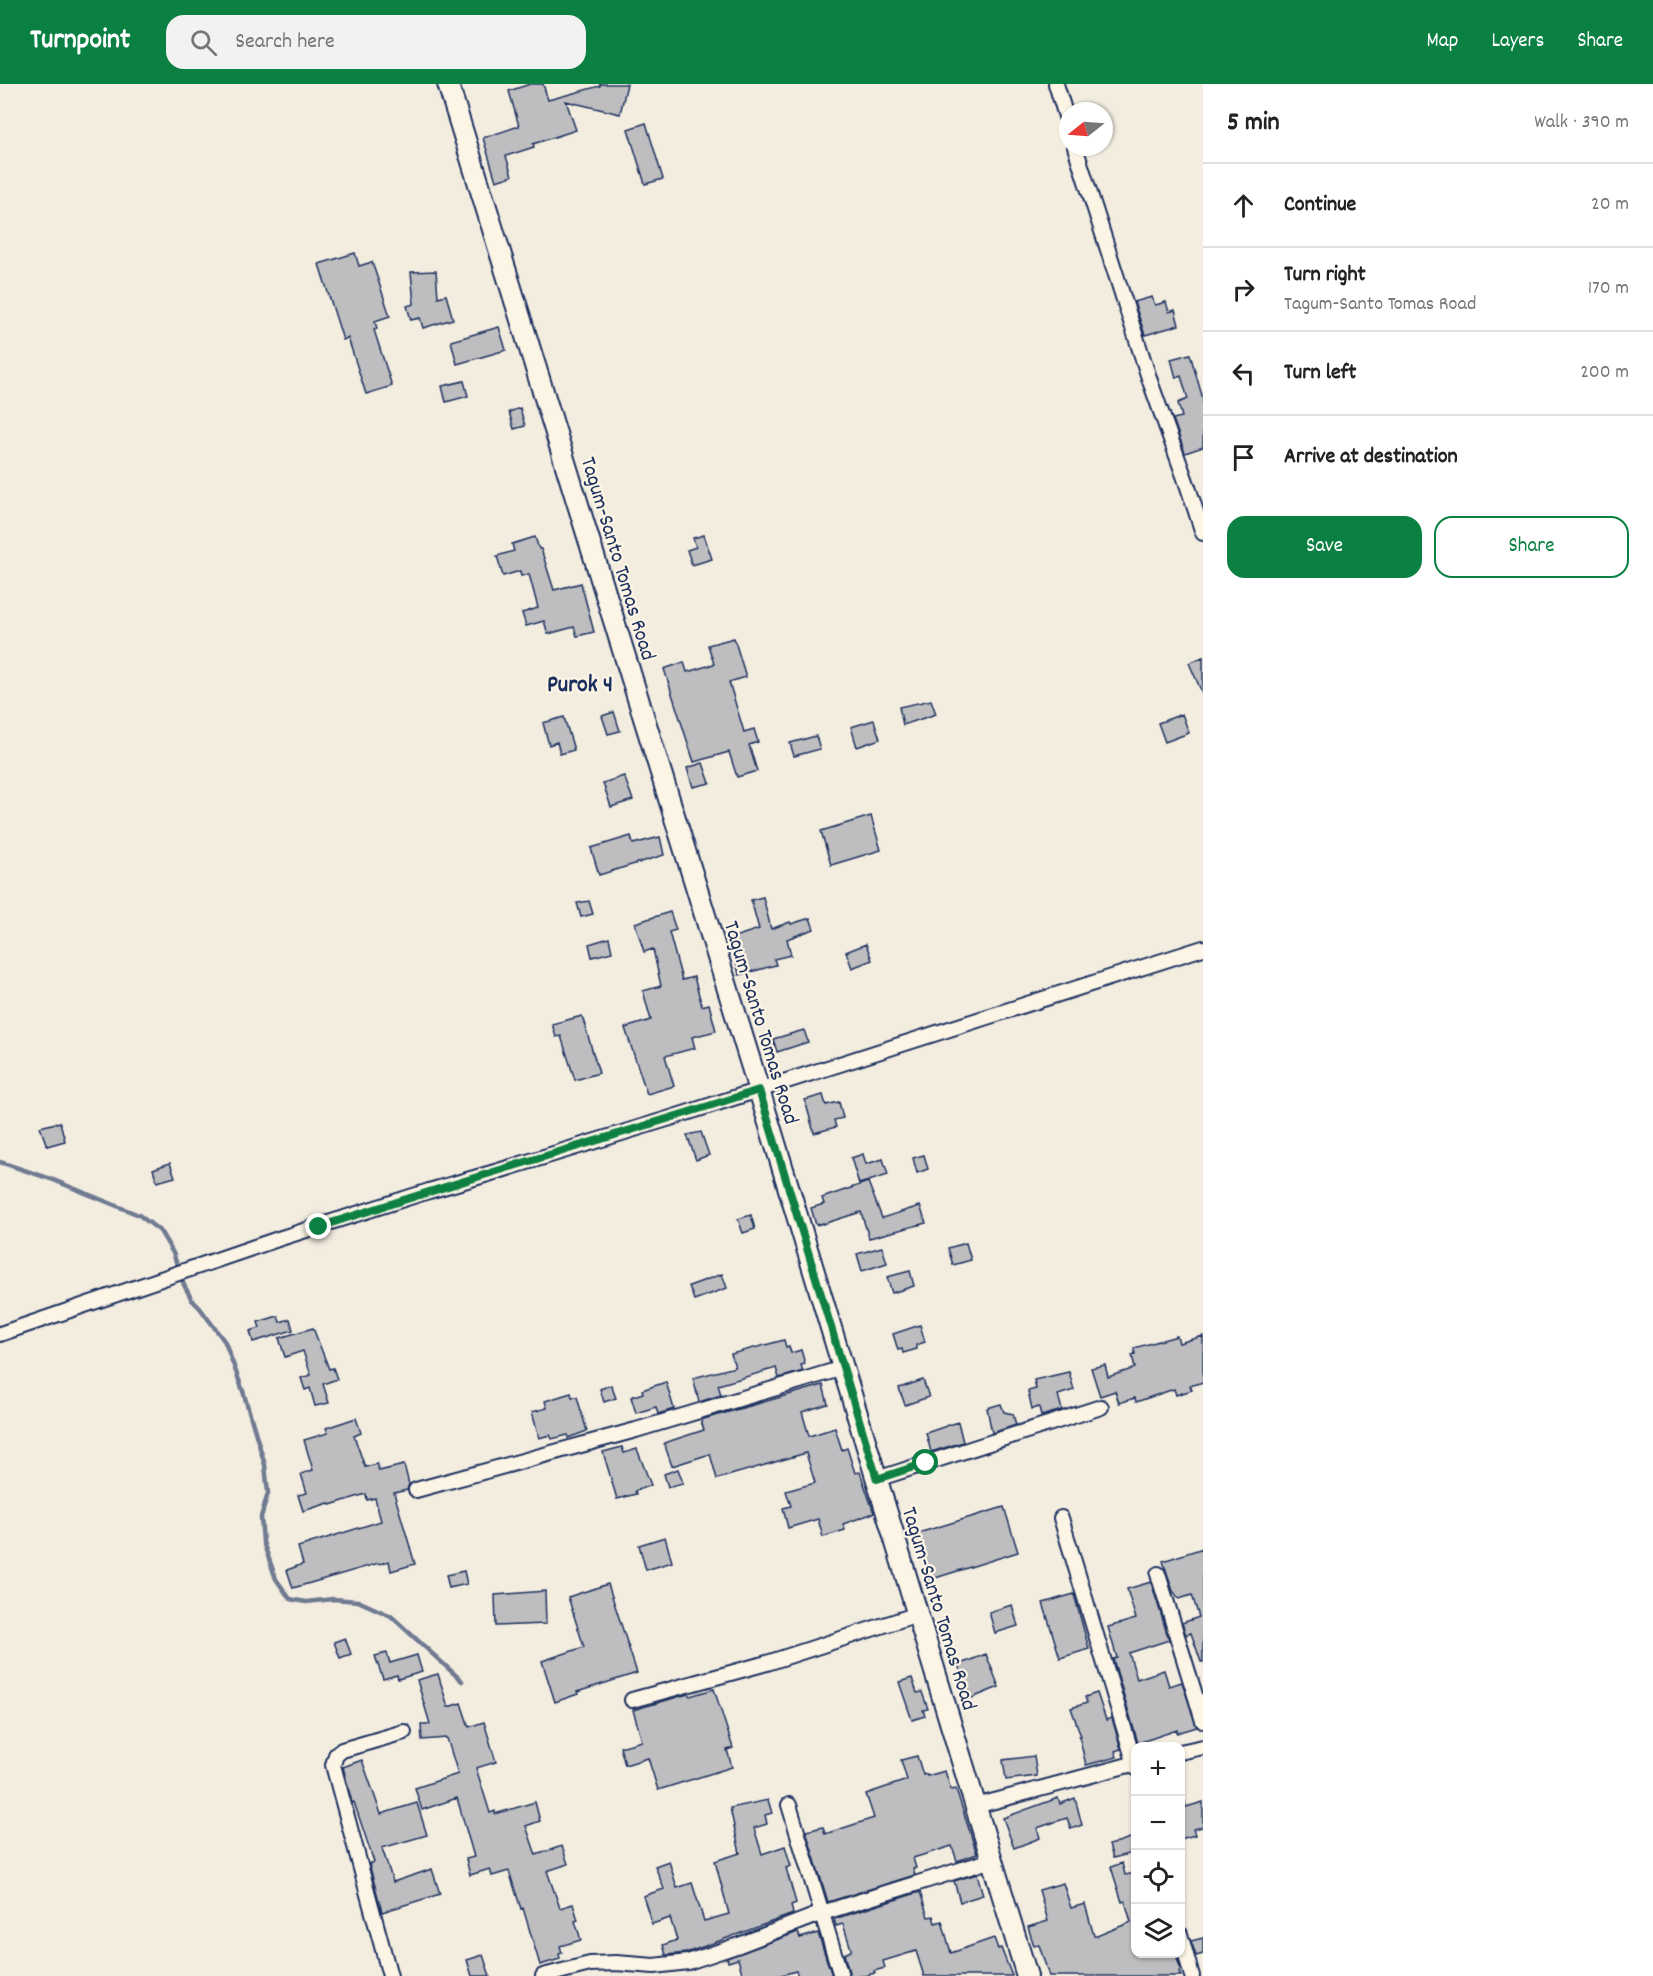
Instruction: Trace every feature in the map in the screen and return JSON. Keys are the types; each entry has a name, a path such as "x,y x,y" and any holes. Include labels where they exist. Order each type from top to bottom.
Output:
{"main road":[{"name":"Tagum-Santo Tomas Road","path":"448,84 759,1090 1027,1976"}],"street":[{"path":"1056,84 1062,102"},
{"path":"1079,156 1151,384 1203,533"},
{"path":"0,1334 278,1239 759,1090 1203,948"},
{"path":"416,1490 636,1430 843,1368"},
{"path":"877,1479 1101,1407"},
{"path":"1061,1518 1131,1752"},
{"path":"1158,1574 1203,1721"},
{"path":"632,1700 767,1663 918,1614"},
{"path":"390,1976 333,1765 336,1755 342,1750 404,1732"},
{"path":"1185,1751 1203,1747"},
{"path":"976,1806 1131,1766"},
{"path":"789,1805 841,1976"},
{"path":"543,1976 590,1964 616,1963 654,1966 688,1962 822,1913 992,1860"},
{"path":"1185,1946 1195,1970"}],"building":[{"path":"530,84 543,84 548,100 600,86 600,84 627,84 620,114 566,101 576,130 533,144 534,147 506,156 512,176 496,181 483,138 519,126 509,91"},
{"path":"646,123 663,179 645,184 628,129"},
{"path":"355,253 359,266 372,262 390,316 375,321 377,329 374,330 392,386 366,394 348,338 343,340 319,264"},
{"path":"436,271 438,297 446,295 453,319 423,328 420,318 411,320 407,306 414,304 411,272"},
{"path":"1152,297 1155,305 1166,302 1169,312 1175,310 1179,325 1145,335 1134,302"},
{"path":"499,327 506,350 457,364 451,341"},
{"path":"1190,354 1203,399 1203,447 1185,453 1173,419 1182,417 1178,403 1188,399 1181,376 1176,378 1171,359"},
{"path":"464,381 468,396 446,402 442,386"},
{"path":"520,408 525,426 514,429 509,412"},
{"path":"704,535 712,559 692,565 687,550 696,547 693,538"},
{"path":"535,537 554,590 581,583 594,632 577,636 574,627 548,634 544,621 526,626 522,613 538,608 529,574 521,576 520,571 503,576 497,556 514,551 512,544"},
{"path":"734,638 746,677 729,682 744,732 754,729 758,742 749,745 757,771 737,777 729,752 694,762 664,669 684,662 687,672 714,664 708,645"},
{"path":"1203,657 1203,695 1189,663"},
{"path":"931,700 936,714 903,725 899,707"},
{"path":"614,712 620,731 608,734 602,716"},
{"path":"1182,714 1189,733 1165,742 1158,723"},
{"path":"564,717 574,750 560,754 557,742 549,745 543,723"},
{"path":"874,720 880,739 857,747 851,727"},
{"path":"816,736 820,749 794,756 790,743"},
{"path":"703,763 710,783 693,787 687,768"},
{"path":"624,776 633,800 611,807 603,783"},
{"path":"871,816 881,850 831,865 821,831"},
{"path":"631,836 633,844 660,837 664,855 599,875 591,848"},
{"path":"763,897 771,929 810,918 814,929 787,939 791,955 774,959 776,965 739,975 731,938 759,929 751,900"},
{"path":"589,901 593,914 581,917 577,903"},
{"path":"670,912 676,930 669,932 682,980 694,977 702,1006 709,1004 716,1031 692,1037 695,1048 665,1056 674,1086 647,1094 625,1028 651,1020 643,991 661,986 653,949 644,952 635,923"},
{"path":"609,938 612,952 592,957 589,944"},
{"path":"866,944 872,960 852,968 846,952"},
{"path":"582,1016 599,1073 575,1080 561,1036 556,1037 552,1024"},
{"path":"804,1030 808,1042 777,1052 773,1039"},
{"path":"823,1095 826,1105 839,1102 843,1118 834,1120 836,1127 814,1133 805,1100"},
{"path":"60,1122 65,1141 47,1146 40,1127"},
{"path":"701,1132 709,1155 696,1160 687,1135"},
{"path":"863,1154 866,1164 883,1159 888,1175 859,1184 851,1158"},
{"path":"924,1155 928,1169 917,1173 913,1158"},
{"path":"170,1163 175,1177 157,1182 153,1169"},
{"path":"868,1182 882,1218 920,1206 926,1223 869,1238 861,1212 816,1225 811,1208 824,1204 822,1198"},
{"path":"751,1215 755,1229 743,1233 738,1219"},
{"path":"966,1243 971,1260 953,1265 948,1248"},
{"path":"882,1247 887,1263 862,1271 857,1254"},
{"path":"910,1271 914,1286 892,1293 887,1277"},
{"path":"722,1274 727,1288 694,1300 689,1286"},
{"path":"278,1316 280,1322 290,1319 293,1330 253,1342 250,1331 260,1328 258,1322"},
{"path":"920,1325 925,1342 916,1345 917,1349 903,1353 902,1349 898,1350 893,1334"},
{"path":"313,1328 329,1369 333,1368 337,1379 323,1384 329,1403 315,1406 310,1388 305,1390 301,1378 311,1375 303,1351 285,1357 279,1338"},
{"path":"1177,1336 1179,1343 1203,1336 1203,1382 1190,1386 1192,1390 1176,1395 1174,1389 1136,1402 1135,1398 1119,1403 1115,1391 1100,1396 1091,1368 1105,1365 1108,1377 1135,1368 1132,1355 1135,1354 1134,1348"},
{"path":"784,1340 791,1353 801,1350 805,1364 801,1365 803,1371 779,1378 776,1368 718,1385 721,1395 699,1402 693,1378 735,1367 731,1354"},
{"path":"1069,1372 1074,1390 1058,1395 1062,1410 1041,1416 1039,1407 1032,1409 1028,1391 1036,1389 1034,1380"},
{"path":"923,1380 929,1397 905,1405 899,1388"},
{"path":"666,1382 674,1409 658,1414 656,1407 636,1413 631,1397 643,1393 642,1390"},
{"path":"611,1385 616,1398 604,1402 600,1389"},
{"path":"823,1385 828,1404 802,1412 809,1436 835,1428 842,1450 847,1448 855,1473 860,1472 874,1513 843,1524 845,1530 823,1537 818,1519 788,1528 783,1508 791,1506 786,1491 815,1483 806,1453 717,1479 710,1454 672,1466 664,1443 704,1430 701,1421 704,1419"},
{"path":"571,1393 572,1397 577,1397 587,1431 568,1438 568,1435 552,1439 550,1435 539,1438 532,1412 547,1408 545,1401"},
{"path":"1001,1404 1004,1412 1013,1414 1016,1425 992,1433 987,1408"},
{"path":"356,1418 361,1433 354,1436 365,1467 377,1464 379,1471 404,1465 409,1484 407,1490 394,1493 415,1564 391,1571 389,1561 293,1588 287,1570 303,1564 298,1547 381,1521 375,1498 367,1500 366,1494 303,1511 298,1495 307,1493 301,1474 313,1470 304,1440 328,1433 326,1428"},
{"path":"958,1422 963,1442 931,1452 926,1433"},
{"path":"622,1447 624,1453 637,1449 651,1485 635,1491 636,1494 617,1499 603,1452"},
{"path":"678,1469 683,1483 668,1487 664,1474"},
{"path":"1004,1507 1018,1552 929,1580 915,1534"},
{"path":"665,1537 672,1562 646,1570 639,1545"},
{"path":"1203,1548 1203,1662 1201,1662 1191,1633 1186,1635 1182,1623 1199,1617 1192,1595 1179,1599 1173,1591 1163,1561"},
{"path":"464,1571 467,1584 449,1588 446,1575"},
{"path":"1151,1582 1169,1640 1129,1653 1137,1679 1164,1670 1169,1686 1182,1682 1197,1727 1177,1733 1177,1730 1138,1742 1113,1659 1117,1658 1108,1627 1136,1619 1127,1589"},
{"path":"608,1584 637,1673 577,1692 578,1694 555,1702 542,1661 584,1647 568,1597"},
{"path":"545,1591 546,1624 496,1626 495,1595"},
{"path":"1074,1594 1089,1649 1060,1658 1043,1603"},
{"path":"1012,1605 1018,1626 995,1633 989,1612"},
{"path":"345,1638 351,1654 340,1658 334,1642"},
{"path":"387,1653 390,1663 417,1655 422,1672 398,1679 397,1675 383,1679 375,1656"},
{"path":"986,1654 999,1687 972,1698 958,1665"},
{"path":"438,1674 448,1707 461,1703 469,1727 484,1722 496,1762 476,1768 490,1813 495,1811 495,1814 535,1802 540,1821 526,1826 536,1855 562,1846 568,1864 547,1871 560,1908 573,1904 581,1940 560,1946 562,1953 559,1954 560,1959 540,1965 509,1871 492,1876 490,1869 470,1875 466,1859 474,1857 457,1798 422,1810 415,1788 458,1774 447,1738 422,1740 421,1724 430,1724 417,1680"},
{"path":"912,1678 917,1693 922,1692 928,1709 923,1710 925,1716 912,1720 899,1682"},
{"path":"714,1689 733,1748 727,1750 732,1767 658,1790 648,1758 625,1765 620,1747 642,1741 633,1710"},
{"path":"1097,1693 1106,1720 1112,1718 1121,1749 1115,1751 1117,1757 1086,1765 1079,1736 1081,1736 1071,1708 1087,1703 1085,1697"},
{"path":"917,1756 923,1775 945,1771 951,1790 956,1789 977,1854 957,1861 952,1846 913,1858 916,1868 913,1869 915,1875 828,1902 806,1831 823,1827 825,1834 874,1818 866,1794 907,1780 901,1760"},
{"path":"1034,1756 1037,1776 1006,1780 1003,1760"},
{"path":"362,1760 381,1814 417,1803 427,1835 382,1848 393,1882 432,1869 440,1894 382,1912 369,1864 374,1862 354,1802 352,1803 343,1767"},
{"path":"1058,1798 1060,1804 1075,1798 1082,1825 1071,1829 1067,1818 1037,1828 1040,1838 1014,1848 1003,1818"},
{"path":"768,1800 772,1813 765,1815 767,1824 754,1828 762,1854 785,1846 791,1866 786,1868 796,1903 791,1905 793,1914 686,1953 666,1955 663,1945 677,1940 670,1918 652,1924 643,1896 664,1889 655,1866 669,1861 677,1888 692,1883 704,1921 729,1914 715,1861 740,1853 730,1808"},
{"path":"1203,1802 1203,1827 1193,1829 1195,1835 1185,1838 1185,1803 1186,1807"},
{"path":"1131,1838 1131,1853 1113,1858 1109,1845"},
{"path":"1122,1863 1125,1875 1131,1874 1131,1922 1125,1901 1122,1902 1111,1867"},
{"path":"977,1874 983,1895 960,1902 954,1881"},
{"path":"1063,1883 1071,1908 1085,1904 1094,1936 1131,1922 1131,1958 1177,1958 1181,1976 1049,1976 1039,1945 1034,1946 1028,1927 1048,1921 1039,1890"},
{"path":"920,1892 928,1917 933,1916 935,1923 942,1921 951,1953 994,1938 998,1949 1001,1948 1012,1976 924,1976 916,1951 883,1961 885,1968 874,1971 875,1973 850,1976 844,1954 851,1949 843,1924 836,1926 834,1919"},
{"path":"798,1932 800,1938 818,1933 832,1976 798,1976 796,1971 778,1976 743,1976 738,1959 728,1962 727,1958"},
{"path":"1203,1938 1203,1954 1196,1956 1191,1941"},
{"path":"483,1955 490,1976 472,1976 467,1960"}],"waterway":[{"path":"0,1162 51,1179 139,1215 160,1231 173,1253 192,1300 225,1342 243,1391 265,1465 268,1493 261,1517 263,1542 276,1579 290,1599 306,1602 333,1599 358,1601 391,1616 462,1681"}],"district":[{"name":"Purok 4","path":"580,683"}],"route":[{"path":"319,1227 759,1090 877,1479 926,1463"}]}
